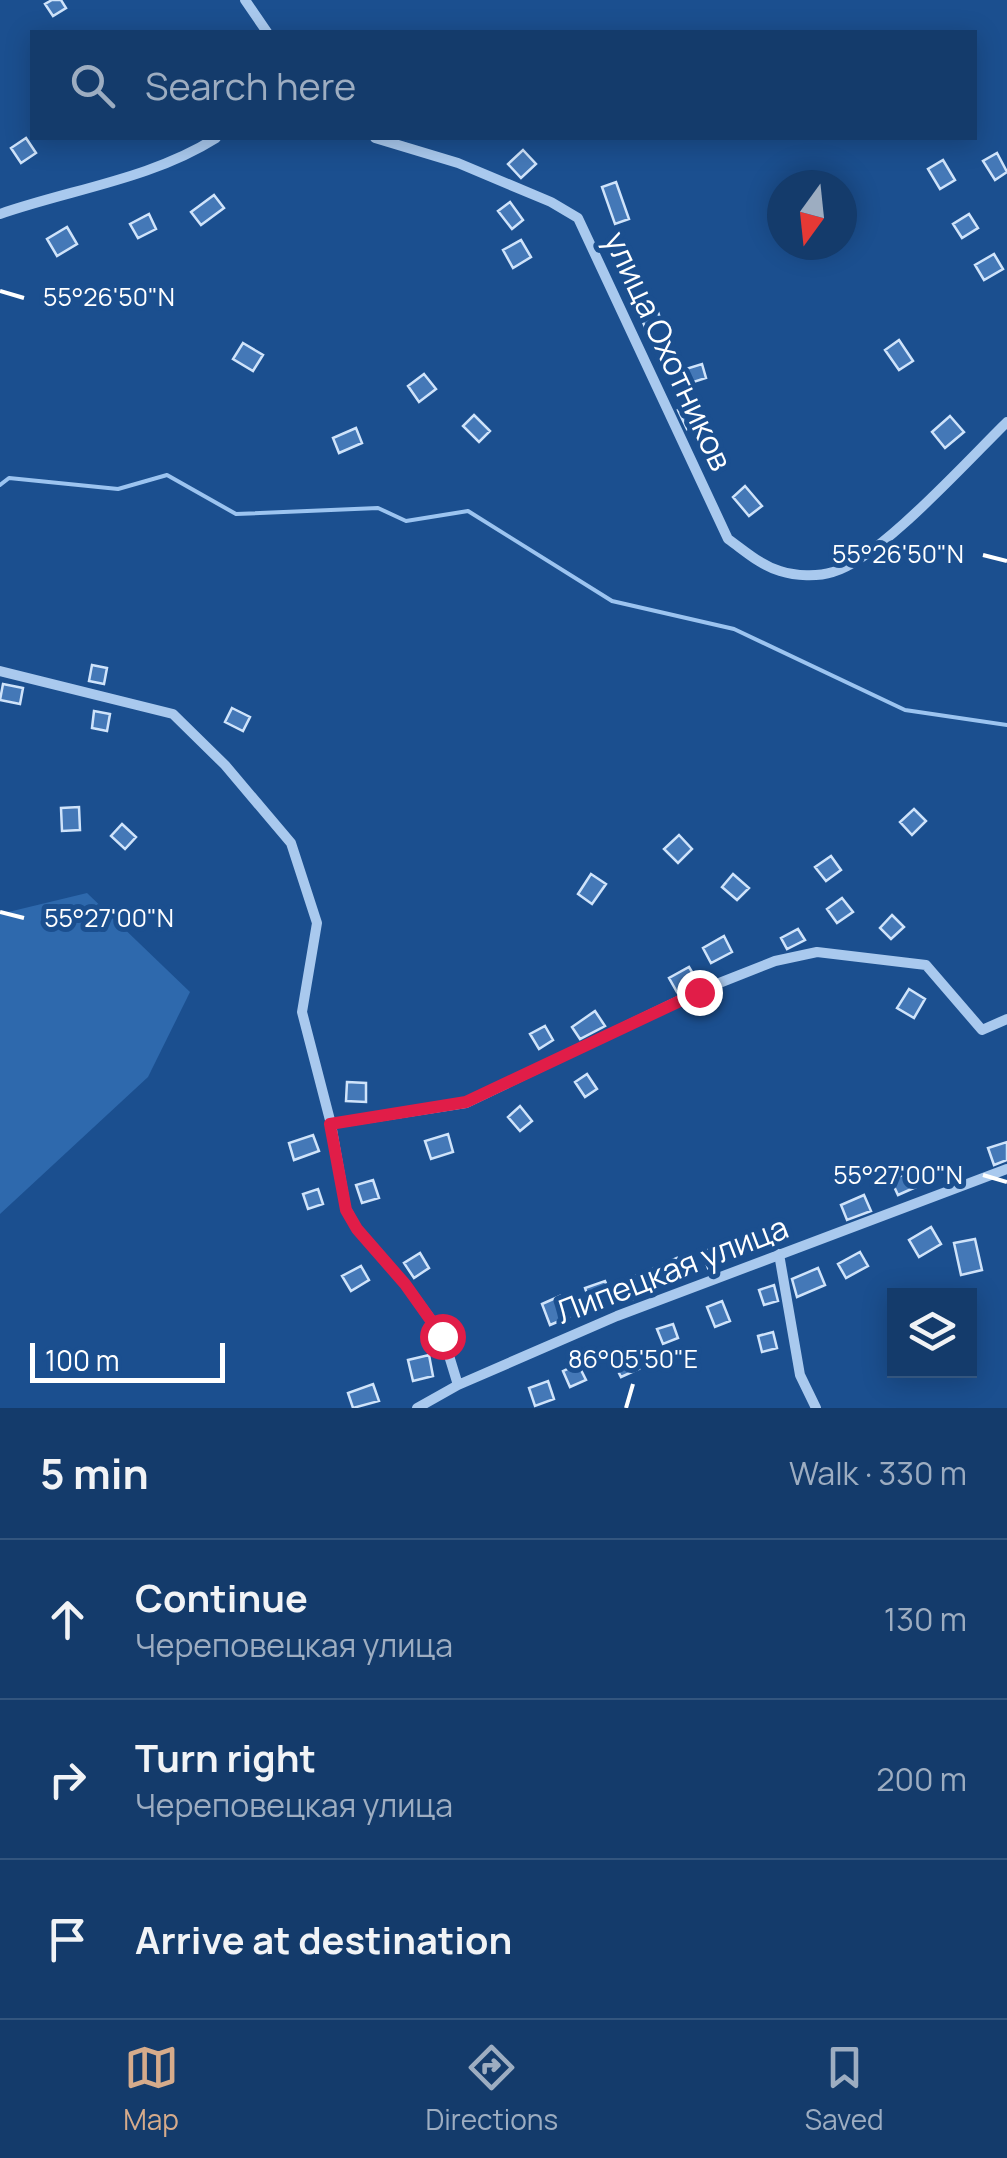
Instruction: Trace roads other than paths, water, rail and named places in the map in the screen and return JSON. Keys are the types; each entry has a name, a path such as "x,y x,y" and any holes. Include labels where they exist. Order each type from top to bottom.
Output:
{"street":[{"path":"246,0 265,30"},
{"path":"0,214 131,176 188,155 213,140"},
{"name":"улица Охотников","path":"382,140 458,162 551,202 578,218 728,539 759,562 781,572 807,576 836,572 874,550 1007,422"},
{"path":"0,671 173,714 226,765 291,844 317,923 302,1012 330,1124 346,1210 442,1336 458,1385"},
{"path":"330,1124 466,1102 699,992 775,961 817,952 926,965 982,1030 1007,1018"},
{"name":"Липецкая улица","path":"417,1408 458,1385 617,1316 1007,1169"},
{"path":"779,1254 800,1375 816,1408"}],"waterway":[{"path":"0,485 9,478 118,489 167,475 236,514 378,508 406,521 468,511 612,601 734,629 905,710 1007,725"}]}
